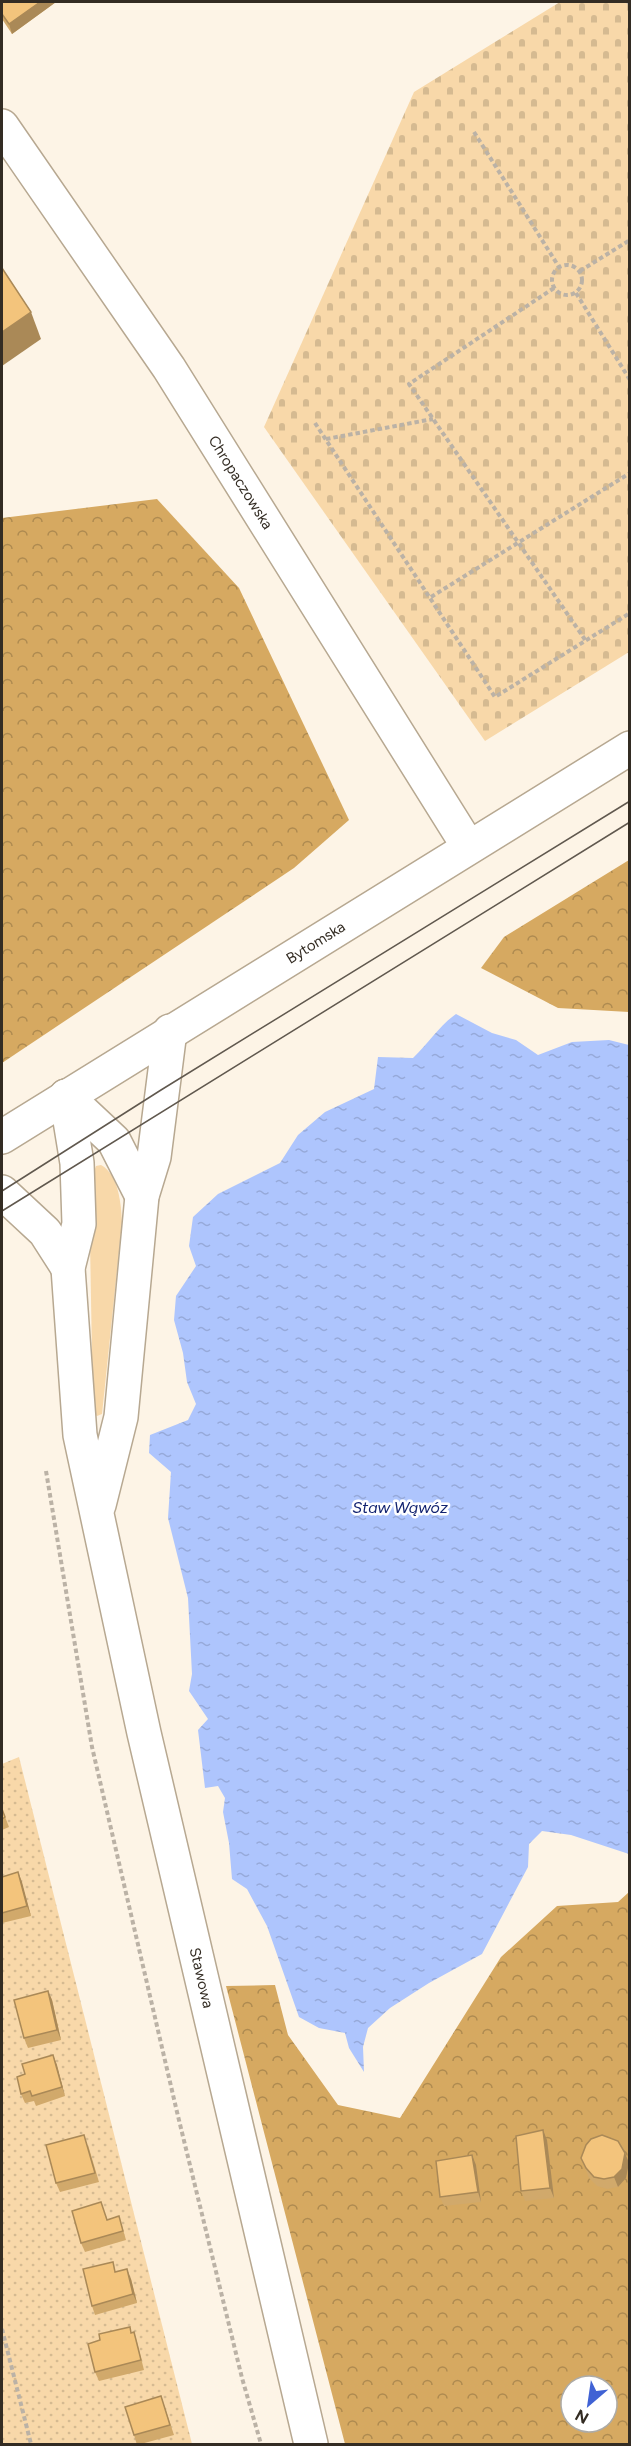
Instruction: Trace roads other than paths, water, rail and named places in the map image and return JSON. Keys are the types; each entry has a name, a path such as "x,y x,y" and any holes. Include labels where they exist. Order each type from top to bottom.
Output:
{"street":[{"name":"Chropaczowska","path":"2,126 169,368 468,846"},
{"name":"Bytomska","path":"2,1137 468,846 630,748"},
{"path":"97,1512 121,1418 142,1196 154,1157 170,1031"},
{"path":"66,1096 114,1141 142,1196"},
{"path":"66,1096 77,1163 80,1224 68,1268"},
{"path":"2,1192 45,1232 68,1268"},
{"name":"Stawowa","path":"68,1268 80,1435 144,1733 311,2445"}],"water":[{"name":"Staw Wąwóz","path":"456,1014 492,1033 516,1040 538,1055 572,1042 609,1040 629,1045 629,1854 571,1835 542,1831 529,1844 528,1867 482,1954 429,1983 390,2008 368,2028 363,2047 364,2072 349,2048 345,2033 319,2028 299,2017 267,1926 247,1889 232,1879 229,1843 223,1812 225,1798 218,1786 205,1788 198,1730 208,1719 189,1691 192,1674 188,1598 168,1518 171,1472 149,1453 150,1435 188,1420 196,1404 187,1382 183,1353 174,1320 176,1296 196,1266 189,1246 193,1217 218,1194 280,1163 298,1135 325,1112 374,1089 378,1057 413,1058"}],"tram line":[{"path":"2,1191 161,1090 630,801"},
{"path":"2,1211 630,822"}]}
